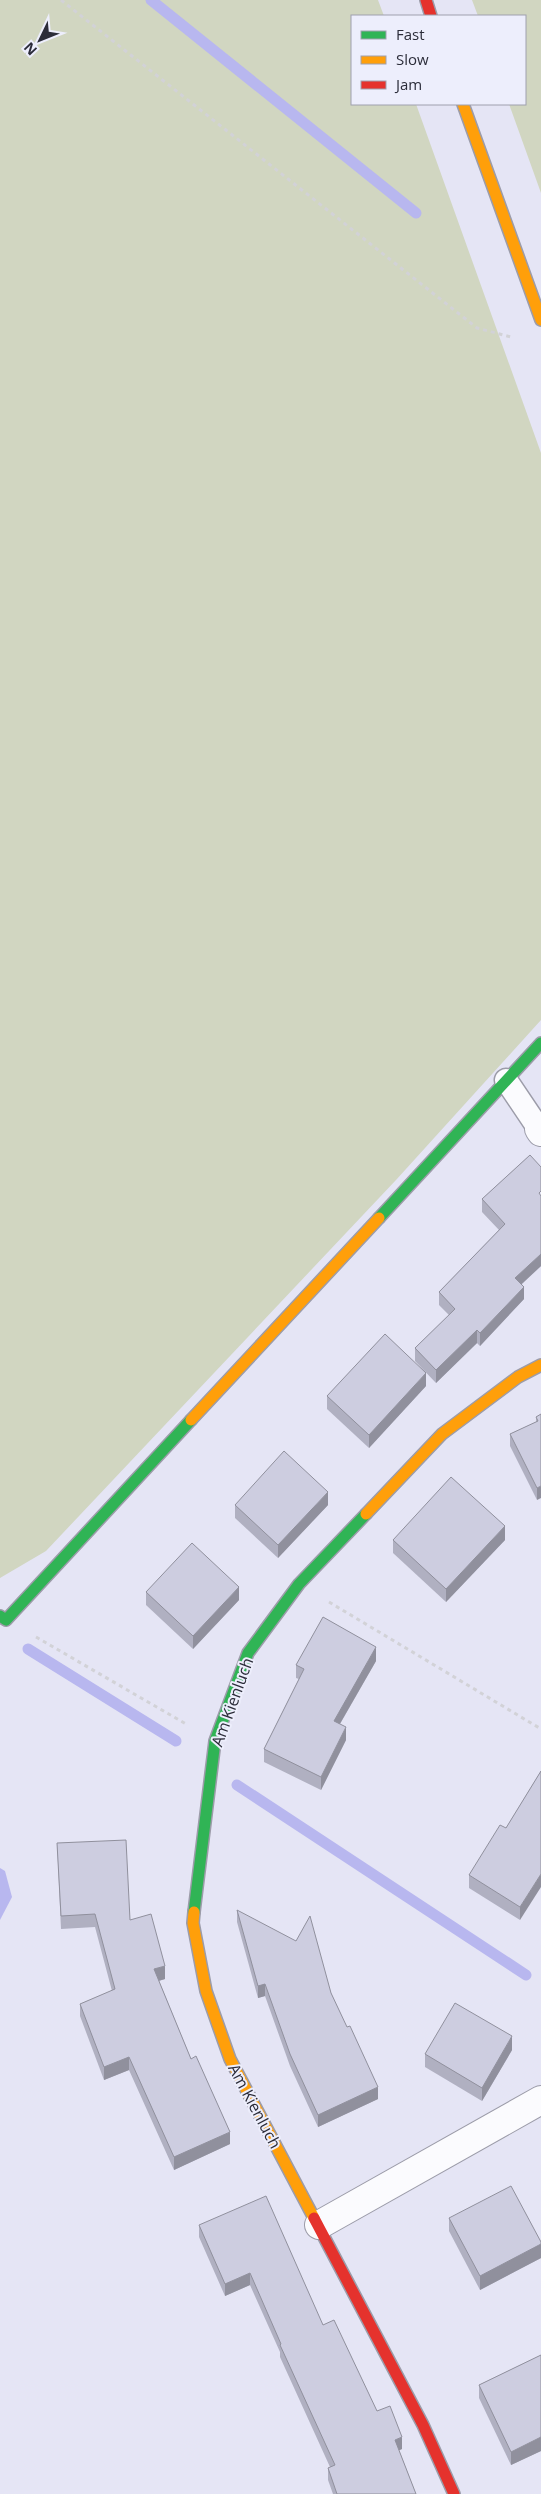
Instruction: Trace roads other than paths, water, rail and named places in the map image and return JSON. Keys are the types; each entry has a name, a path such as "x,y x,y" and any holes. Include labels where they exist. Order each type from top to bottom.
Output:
{"street":[{"path":"426,0 431,15"},
{"path":"463,105 541,320"},
{"path":"3,1618 541,1043"},
{"name":"Am Kienluch","path":"454,2494 423,2425 230,2059 206,1991 193,1923 215,1741 248,1653 299,1584 442,1434 518,1377 541,1365"},
{"path":"319,2225 541,2100"}],"lane":[{"path":"506,1080 540,1130"}],"water":[{"path":"0,1868 5,1871 12,1897 0,1920"}],"waterway":[{"path":"151,0 416,213"},
{"path":"28,1649 176,1741"},
{"path":"237,1785 526,1975"}]}
